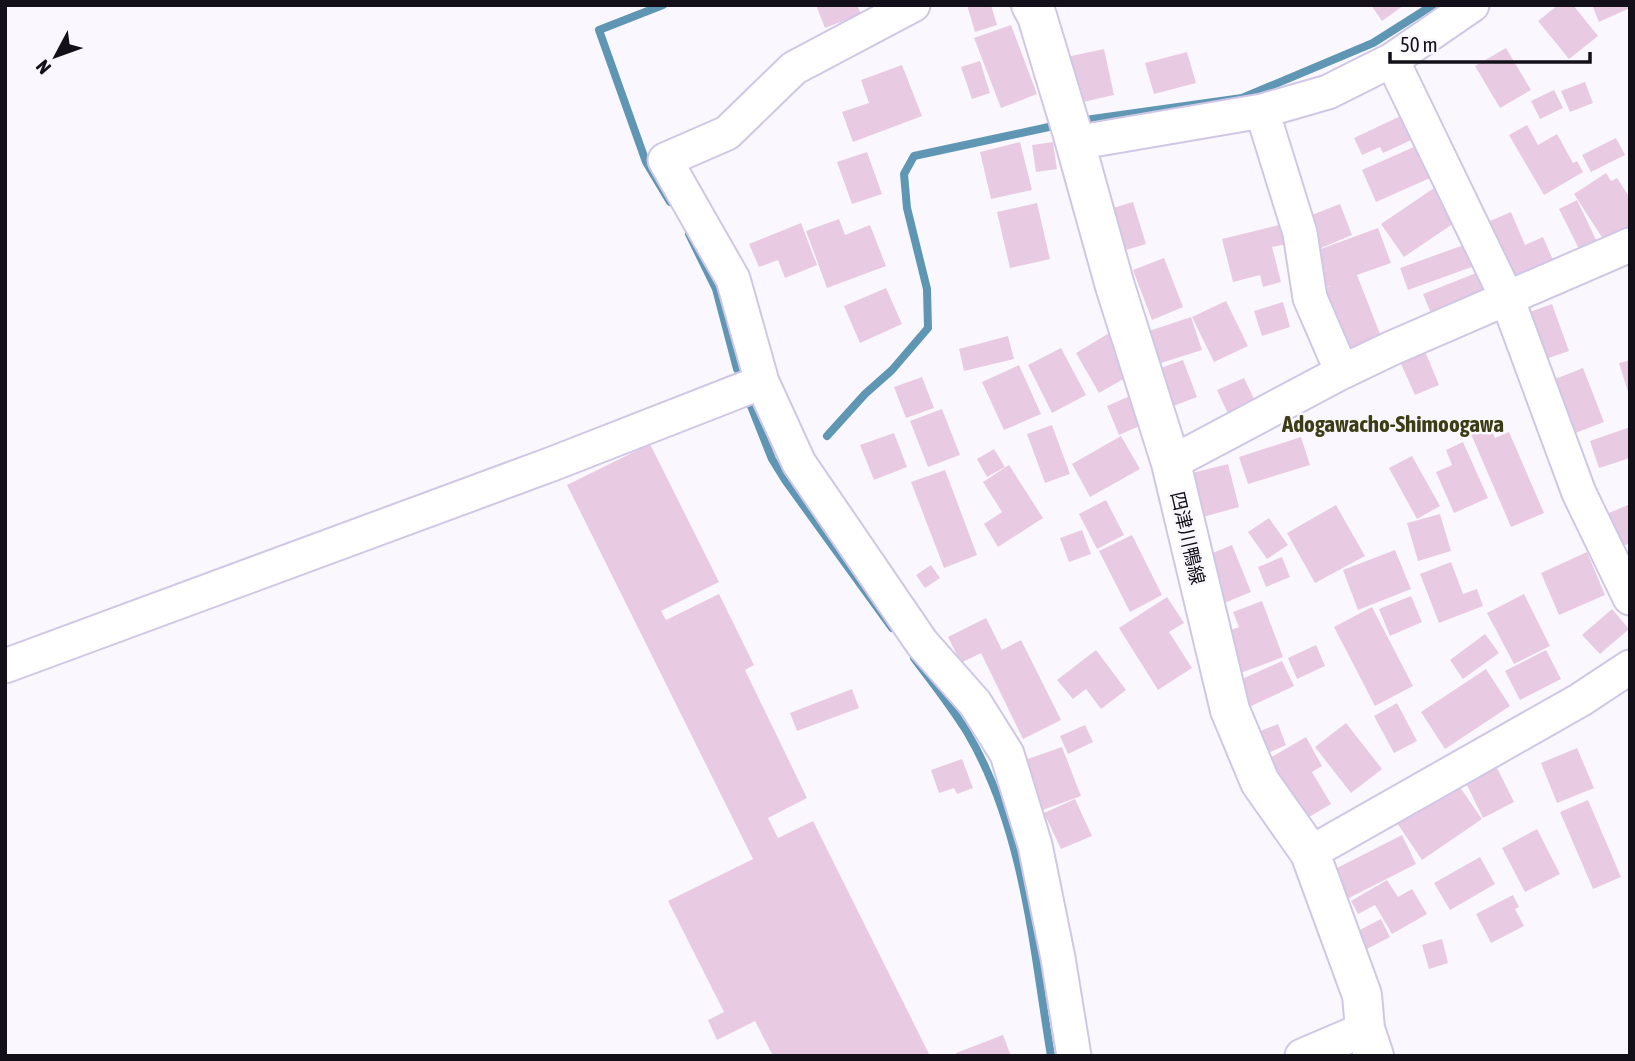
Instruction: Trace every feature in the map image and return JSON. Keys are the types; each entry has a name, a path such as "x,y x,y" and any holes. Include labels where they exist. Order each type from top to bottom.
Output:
{"main road":[{"name":"四津川鴨線","path":"1031,5 1037,16 1115,286 1171,463 1230,710 1260,782 1310,853 1362,996 1370,1042"}],"street":[{"path":"913,5 794,68 727,133 666,160 733,279 762,382 799,463 922,643 975,702 1007,754 1035,845 1074,1056"},
{"path":"1071,129 1262,111 1328,92 1392,60 1472,5"},
{"path":"1392,60 1507,298 1579,493 1630,598"},
{"path":"1262,111 1300,233 1310,299 1342,372"},
{"path":"1171,463 1342,372 1630,245"},
{"path":"5,666 539,469 762,382"},
{"path":"1310,853 1580,700 1630,667"},
{"path":"1302,1056 1370,1042"}],"building":[{"path":"816,5 857,5 861,14 825,28"},
{"path":"967,5 991,5 997,25 975,32"},
{"path":"1371,5 1404,5 1382,21"},
{"path":"1558,5 1573,5 1598,36 1569,59 1538,21"},
{"path":"1592,5 1630,5 1630,8 1599,22"},
{"path":"1011,25 1037,94 1001,108 974,38"},
{"path":"1506,48 1531,90 1500,108 1475,66"},
{"path":"1104,49 1114,95 1079,103 1057,59"},
{"path":"1187,52 1196,83 1154,94 1145,63"},
{"path":"980,61 990,93 972,99 961,67"},
{"path":"902,65 922,116 853,142 842,112 869,103 861,80"},
{"path":"1585,82 1593,103 1570,112 1561,91"},
{"path":"1554,90 1563,108 1540,119 1531,101"},
{"path":"1407,113 1418,137 1383,153 1380,147 1362,155 1354,138"},
{"path":"1527,125 1538,145 1557,134 1573,163 1577,161 1583,172 1544,195 1509,135"},
{"path":"1616,138 1625,155 1591,172 1582,155"},
{"path":"1020,142 1032,190 991,199 980,152"},
{"path":"1053,142 1057,169 1036,172 1032,145"},
{"path":"1425,142 1439,174 1376,202 1362,170"},
{"path":"867,152 882,194 852,204 837,162"},
{"path":"1606,173 1611,181 1617,178 1630,198 1630,227 1605,242 1574,194"},
{"path":"1437,186 1460,219 1404,257 1381,224"},
{"path":"1577,200 1598,244 1581,253 1559,209"},
{"path":"1133,202 1146,244 1116,253 1103,211"},
{"path":"1037,203 1050,259 1010,268 997,212"},
{"path":"1340,204 1352,235 1321,248 1309,216"},
{"path":"1511,212 1525,245 1543,237 1553,260 1503,282 1478,226"},
{"path":"839,219 845,235 870,225 886,266 827,288 806,231"},
{"path":"801,223 817,265 785,278 778,260 759,267 749,244"},
{"path":"1287,223 1292,243 1272,247 1281,282 1263,287 1260,275 1233,282 1222,239"},
{"path":"1378,228 1391,263 1357,275 1382,339 1340,356 1315,292 1331,286 1320,289 1307,254"},
{"path":"1472,242 1480,264 1408,290 1400,268"},
{"path":"1164,258 1183,307 1152,320 1133,270"},
{"path":"1484,270 1492,291 1432,316 1423,294"},
{"path":"886,288 902,324 860,343 844,306"},
{"path":"1226,301 1248,346 1214,362 1192,317"},
{"path":"1283,302 1290,327 1262,336 1254,311"},
{"path":"1552,304 1569,351 1534,363 1518,316"},
{"path":"1191,317 1202,350 1158,364 1146,332"},
{"path":"1111,332 1134,373 1099,393 1076,353"},
{"path":"1008,336 1014,359 964,371 959,349"},
{"path":"1422,344 1439,385 1415,395 1397,355"},
{"path":"1061,348 1086,395 1052,413 1028,365"},
{"path":"1183,360 1197,397 1166,409 1152,371"},
{"path":"1630,360 1630,395 1629,395 1619,363"},
{"path":"1019,365 1041,414 1004,430 982,382"},
{"path":"1583,368 1604,422 1570,435 1550,381"},
{"path":"922,377 934,408 906,418 894,387"},
{"path":"1244,378 1256,403 1229,416 1217,390"},
{"path":"1132,395 1144,424 1119,435 1107,406"},
{"path":"942,409 960,455 928,467 910,421"},
{"path":"1052,425 1070,474 1045,483 1027,434"},
{"path":"1490,426 1495,438 1509,432 1544,513 1511,527 1471,434"},
{"path":"1630,427 1630,458 1599,468 1590,441"},
{"path":"894,433 907,467 874,480 860,445"},
{"path":"1121,436 1140,469 1090,497 1072,464"},
{"path":"1301,437 1310,465 1248,484 1239,457"},
{"path":"1463,442 1488,498 1454,513 1436,472 1452,465 1446,450"},
{"path":"650,444 719,582 661,611 666,620 719,594 754,665 745,670 807,798 768,818 778,838 813,821 930,1056 773,1056 755,1021 717,1040 708,1020 724,1012 668,901 753,859 567,485"},
{"path":"994,449 1005,467 987,477 977,459"},
{"path":"1412,456 1440,506 1417,519 1389,468"},
{"path":"1228,464 1239,507 1196,519 1184,475"},
{"path":"1009,465 1043,518 998,547 984,524 1002,512 983,482"},
{"path":"945,470 977,555 944,568 911,482"},
{"path":"1106,500 1124,535 1097,549 1079,514"},
{"path":"1630,504 1630,543 1610,552 1595,519"},
{"path":"1336,505 1365,556 1315,583 1287,533"},
{"path":"1440,514 1451,551 1418,561 1407,523"},
{"path":"1269,518 1288,545 1267,559 1248,532"},
{"path":"1082,530 1091,554 1069,562 1060,538"},
{"path":"1132,535 1162,595 1130,612 1099,551"},
{"path":"1232,545 1251,592 1217,606 1198,559"},
{"path":"1395,550 1411,589 1358,610 1343,570"},
{"path":"1587,552 1605,595 1559,615 1541,573"},
{"path":"1282,557 1290,577 1266,587 1258,567"},
{"path":"1451,562 1463,594 1477,589 1483,606 1439,623 1420,574"},
{"path":"931,565 940,578 925,588 916,575"},
{"path":"1524,594 1550,646 1514,664 1487,613"},
{"path":"1411,596 1422,622 1390,636 1379,609"},
{"path":"1167,597 1184,623 1169,632 1192,668 1158,690 1119,628"},
{"path":"1262,601 1283,657 1238,674 1222,633 1239,627 1233,612"},
{"path":"1372,607 1413,686 1375,706 1334,627"},
{"path":"1612,609 1629,629 1600,654 1582,635"},
{"path":"986,618 1002,650 1021,640 1061,720 1023,739 981,653 961,663 948,637"},
{"path":"1485,634 1499,653 1463,679 1450,660"},
{"path":"1316,645 1325,666 1297,679 1288,658"},
{"path":"1096,650 1126,690 1101,709 1086,689 1073,699 1057,680"},
{"path":"1546,650 1561,679 1520,700 1505,671"},
{"path":"1282,661 1294,686 1245,709 1233,683"},
{"path":"1486,669 1510,706 1445,749 1421,712"},
{"path":"852,689 859,708 797,731 790,713"},
{"path":"1397,703 1417,741 1394,753 1374,716"},
{"path":"1346,723 1382,769 1351,793 1315,747"},
{"path":"1278,724 1286,745 1264,755 1255,733"},
{"path":"1085,725 1093,742 1068,754 1060,736"},
{"path":"1306,737 1322,766 1312,772 1331,804 1299,823 1263,762"},
{"path":"1062,747 1081,796 1040,811 1022,761"},
{"path":"1577,748 1594,788 1557,803 1541,763"},
{"path":"962,759 973,788 957,794 954,788 939,793 931,770"},
{"path":"1495,764 1514,802 1483,818 1464,779"},
{"path":"1457,783 1482,819 1422,860 1397,823"},
{"path":"1075,799 1092,836 1061,849 1044,813"},
{"path":"1588,800 1621,877 1593,889 1560,812"},
{"path":"1537,829 1560,874 1525,892 1502,848"},
{"path":"1402,835 1416,864 1343,901 1329,872"},
{"path":"1480,857 1495,884 1450,910 1434,883"},
{"path":"1387,880 1398,897 1412,889 1427,914 1392,934 1375,905 1358,914 1351,901"},
{"path":"1513,895 1519,907 1515,909 1524,926 1491,943 1476,914"},
{"path":"1381,919 1390,937 1363,951 1354,933"},
{"path":"1442,939 1448,963 1429,969 1422,945"},
{"path":"1003,1035 1011,1056 957,1056 956,1053"}],"waterway":[{"path":"663,5 599,30 646,162 670,202"},
{"path":"1078,121 1242,98 1373,43 1433,5"},
{"path":"827,436 865,394 892,370 928,328 927,289 907,208 904,174 914,156 1058,125"},
{"path":"689,234 716,289 737,369"},
{"path":"749,401 772,459 785,480 892,628"},
{"path":"914,658 967,732 1002,808 1024,889 1051,1056"}],"district":[{"name":"Adogawacho-Shimoogawa","path":"1393,424"}]}
